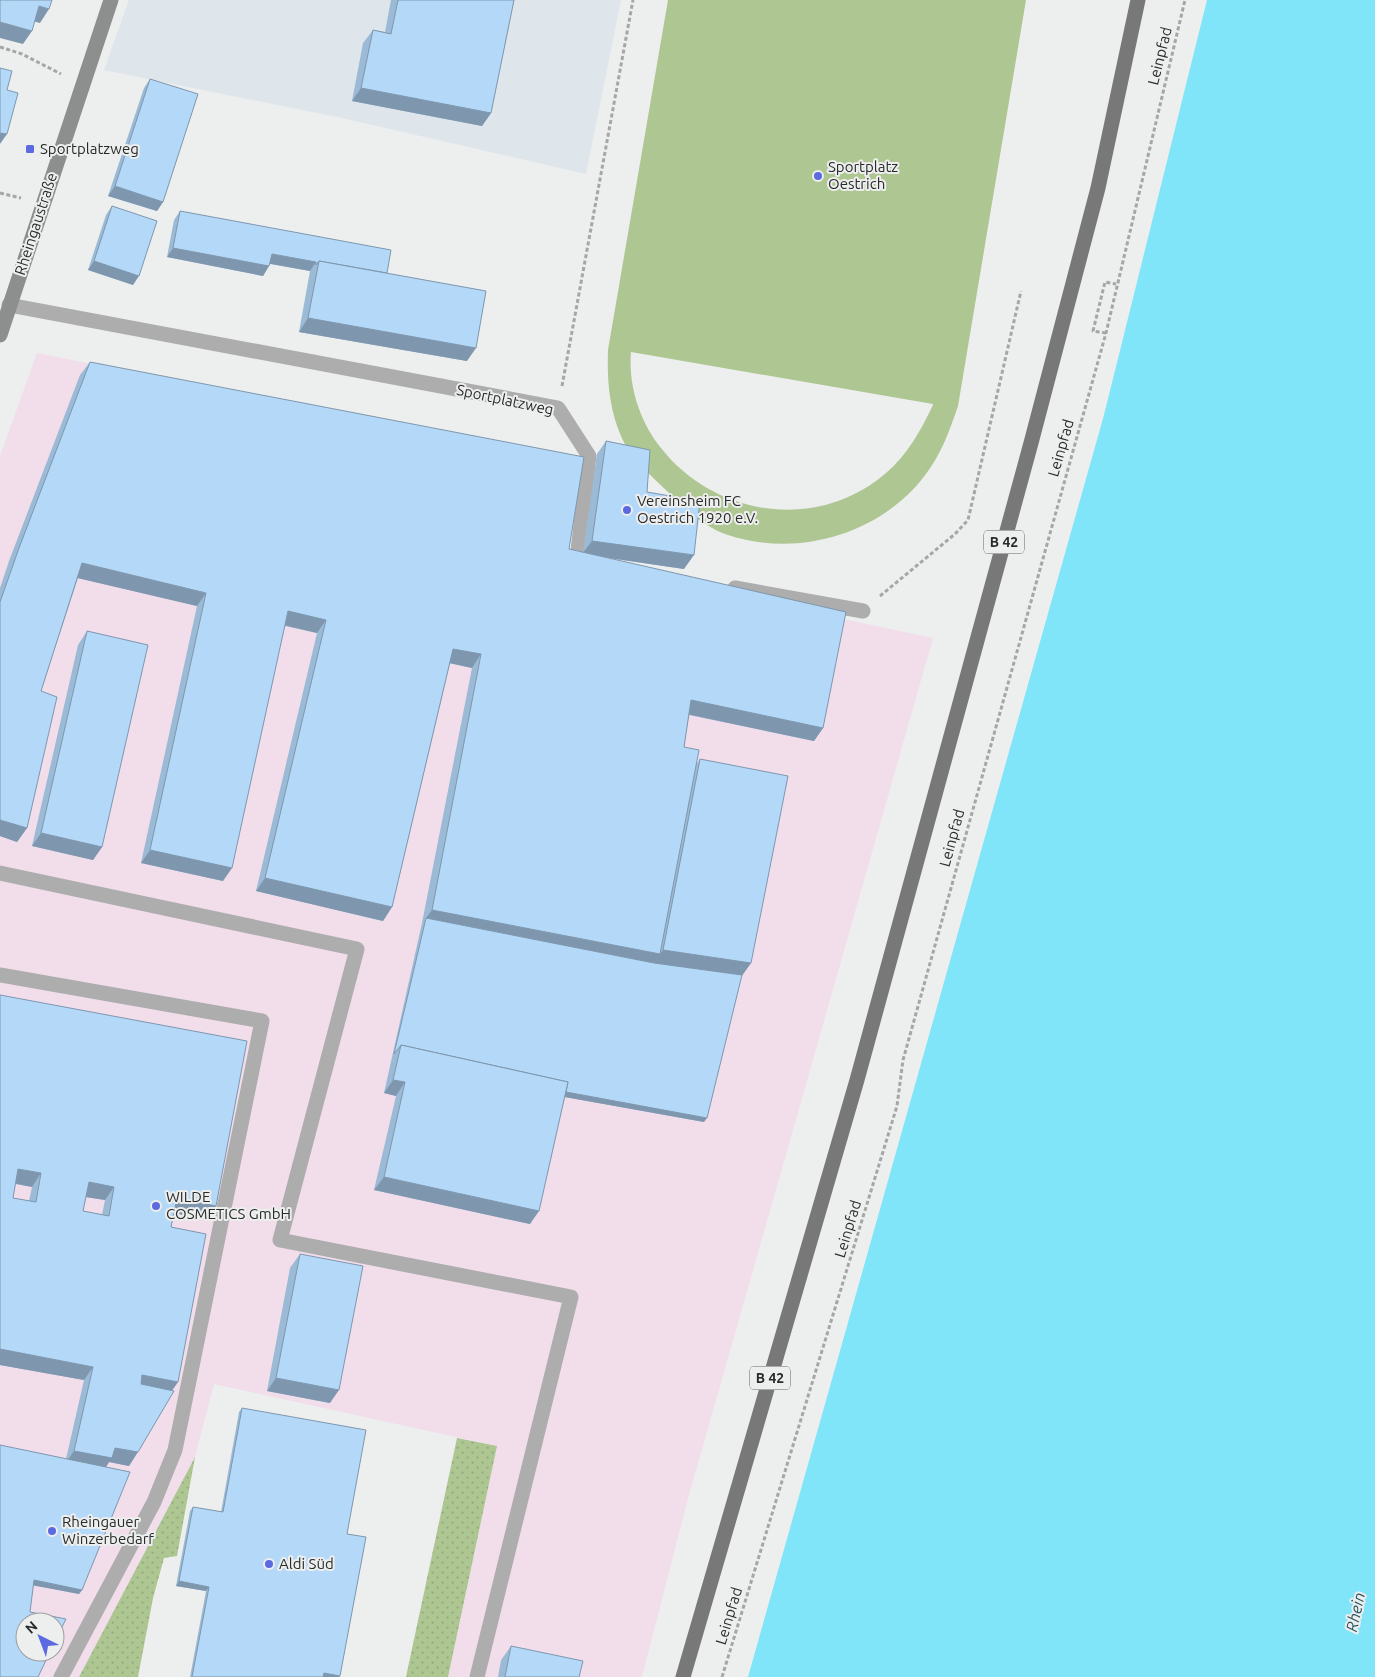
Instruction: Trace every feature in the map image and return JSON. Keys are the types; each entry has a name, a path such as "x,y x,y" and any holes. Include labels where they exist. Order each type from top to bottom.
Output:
{"main road":[{"name":"Rheingaustraße","path":"0,335 111,0"},
{"name":"B 42","path":"683,1677 857,1080 1031,444 1098,188 1138,0"}],"street":[{"name":"Sportplatzweg","path":"10,305 558,408 589,456 577,559 606,564"},
{"path":"720,585 863,611"},
{"path":"0,872 357,949 280,1240 570,1297 477,1677"},
{"path":"0,974 262,1021 175,1450 154,1502 61,1677"}],"path":[{"path":"558,408 633,0"},
{"name":"Leinpfad","path":"722,1677 897,1106 903,1060 913,1022 1106,334 1116,284 1185,0"},
{"path":"0,48 22,54 82,84"},
{"path":"1106,334 1093,331 1105,282 1116,284"},
{"path":"863,611 956,534 968,520 1021,291"}],"shaded area":[{"path":"129,0 621,0 586,174 342,118 104,70"},
{"path":"37,353 579,462 567,561 933,638 687,1502 642,1677 448,1677 497,1446 214,1384 195,1457 79,1677 0,1677 0,456"}],"green space":[{"name":"Sportplatz Oestrich","path":"668,0 1026,0 958,406 945,442 934,462 916,486 895,506 871,522 844,533 815,541 786,544 757,542 728,535 711,528 695,517 673,497 641,465 624,443 611,404 608,350","holes":["631,352 933,404 919,432 901,458 886,473 859,492 830,504 799,509 768,509 738,502 709,489 683,471 661,448 647,427 637,403 631,378"]},
{"path":"457,1438 497,1446 448,1677 406,1677"},
{"path":"195,1457 177,1556 164,1558 153,1598 138,1677 79,1677"}],"water":[{"name":"Rhein","path":"1207,0 1375,0 1375,1677 748,1677 1104,415"}],"building":[{"path":"0,0 52,0 49,9 39,6 32,31 0,22"},
{"path":"398,0 514,0 491,113 361,88 373,30 391,34"},
{"path":"0,68 12,71 7,90 18,93 7,134 0,133"},
{"path":"150,79 198,94 163,202 115,186"},
{"path":"112,206 157,221 139,276 94,261"},
{"path":"180,211 391,250 387,273 319,261 316,265 316,262 272,254 269,266 173,248"},
{"path":"319,261 486,291 476,348 308,318"},
{"path":"90,362 584,457 569,549 846,612 823,728 691,700 684,747 699,750 660,954 432,910 481,654 453,649 392,907 265,878 326,620 288,611 232,868 150,850 206,593 82,563 41,691 57,697 27,828 0,820 0,602"},
{"name":"Vereinsheim FC Oestrich 1920 e.V.","path":"606,441 650,450 647,492 700,501 694,555 592,541"},
{"path":"87,631 148,645 102,847 41,833"},
{"path":"700,759 788,776 751,963 663,950"},
{"path":"426,918 654,963 742,975 707,1118 566,1092 568,1082 401,1045 394,1054"},
{"name":"WILDE COSMETICS GmbH","path":"0,995 247,1041 216,1206 177,1198 171,1227 206,1234 178,1382 142,1375 141,1384 174,1391 138,1452 115,1448 112,1458 74,1451 93,1367 0,1349","holes":["18,1169 41,1173 36,1202 13,1198","89,1182 114,1187 109,1216 83,1211"]},
{"path":"401,1045 568,1082 539,1211 384,1177 405,1082 393,1080"},
{"path":"300,1254 363,1266 339,1390 276,1378"},
{"name":"Aldi Süd","path":"242,1408 366,1430 347,1534 366,1537 340,1676 324,1673 323,1677 192,1677 209,1587 179,1581 193,1507 223,1512"},
{"name":"Rheingauer Winzerbedarf","path":"0,1445 130,1472 82,1590 34,1580 30,1612 15,1612 15,1662 45,1662 38,1677 0,1677"},
{"path":"511,1646 583,1661 579,1677 505,1677"}],"place":[{"name":"Sportplatzweg","path":"30,149"},
{"name":"Sportplatz Oestrich","path":"818,176"},
{"name":"Vereinsheim FC Oestrich 1920 e.V.","path":"627,510"},
{"name":"WILDE COSMETICS GmbH","path":"156,1206"},
{"name":"Rheingauer Winzerbedarf","path":"52,1531"},
{"name":"Aldi Süd","path":"269,1564"}]}
